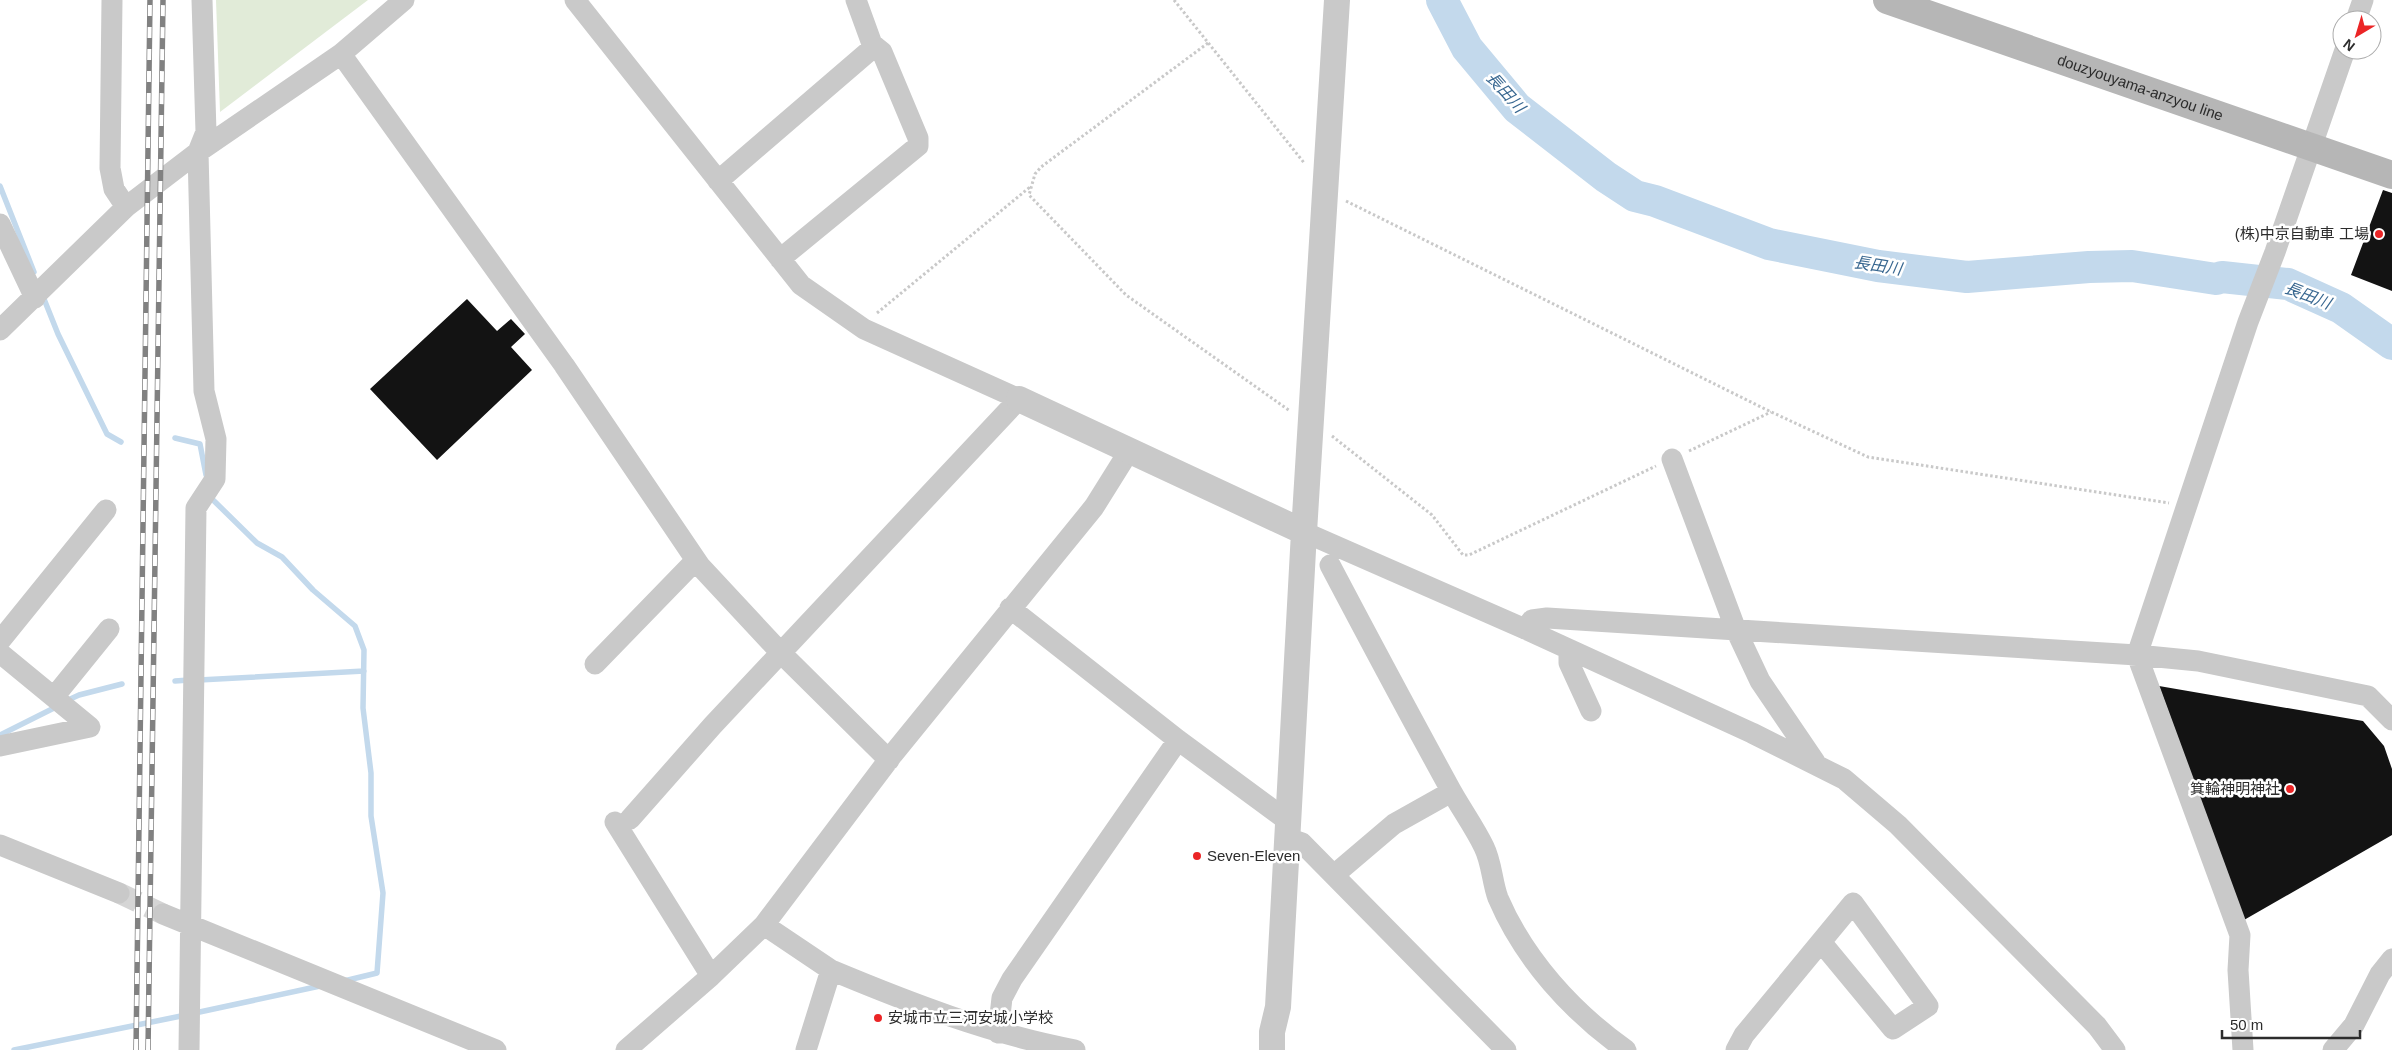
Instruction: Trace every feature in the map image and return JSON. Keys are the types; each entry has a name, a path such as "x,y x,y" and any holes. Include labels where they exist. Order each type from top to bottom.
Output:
{"main road":[{"name":"douzyouyama-anzyou line","path":"1887,0 2392,175"}],"street":[{"path":"112,0 110,168 114,189 126,207"},
{"path":"188,1050 196,508 215,479 216,439 204,391 198,152 206,132 202,0"},
{"path":"0,330 126,207 198,152 341,54 404,0"},
{"path":"575,0 801,285 861,326 1304,532 1525,629 1816,763 1844,779 1898,825 2097,1026 2115,1050"},
{"path":"780,259 918,146 918,138 882,52 872,44 856,0"},
{"path":"1272,1050 1272,1032 1278,1007 1304,532 1337,0"},
{"path":"718,181 875,46"},
{"path":"341,54 564,365 696,560 781,653 889,760"},
{"path":"2243,1050 2238,970 2240,935 2137,655 2248,322 2275,252 2341,60"},
{"path":"0,224 29,303"},
{"path":"0,307 29,303"},
{"path":"711,976 622,820 1019,399"},
{"path":"626,1050 711,976 764,925 889,760 1010,608 1060,551 1094,507 1129,451"},
{"path":"1672,459 1736,630 1760,681 1816,763"},
{"path":"0,641 106,510"},
{"path":"595,664 696,560"},
{"path":"1330,565 1451,792 1485,849 1498,897 1514,930 1570,1003 1600,1032 1626,1050"},
{"path":"1010,608 1178,740 1288,830 1506,1050"},
{"path":"1525,629 1532,620 1547,618 2137,655 2236,667 2368,696 2392,720"},
{"path":"54,697 108,629"},
{"path":"1569,650 1569,663 1591,712"},
{"path":"0,653 90,727 0,746"},
{"path":"998,1033 1002,998 1012,979 1178,740"},
{"path":"1334,875 1394,824 1451,792"},
{"path":"0,845 119,893"},
{"path":"1736,1050 1744,1035 1853,903 1928,1006 1893,1029 1821,942"},
{"path":"163,914 496,1050"},
{"path":"764,925 831,970 896,997 998,1033 1075,1050"},
{"path":"2333,1050 2354,1025 2380,974 2392,959"},
{"path":"806,1050 831,970"},
{"path":"1278,1007 1283,1029 1282,1050"}],"path":[{"path":"1174,0 1326,190 1771,412 1868,458 2187,506"},
{"path":"1208,43 1041,167 1036,174 1029,195 1126,295 1298,416 1327,432 1432,515 1462,555 1469,555 1771,412"},
{"path":"861,326 1032,186"}],"green space":[{"path":"216,0 368,0 220,112"}],"building":[{"name":"(株)中京自動車 工場","path":"2383,190 2392,193 2392,291 2351,275"},
{"path":"467,299 497,331 511,319 525,334 511,347 532,370 437,460 370,389"},
{"name":"箕輪神明神社","path":"2159,686 2363,721 2384,746 2392,769 2392,835 2244,920"}],"waterway":[{"name":"長田川","path":"1442,0 1467,48 1517,108 1606,177 1635,196 1655,201 1769,244 1878,266 1967,277 2089,267 2132,266 2216,279 2222,277 2288,284 2341,308 2392,344"},
{"path":"0,186 34,272"},
{"path":"42,294 58,334 107,434 121,442"},
{"path":"175,438 200,444 206,475"},
{"path":"210,497 257,543 282,557 313,590 355,626 364,650 363,708 371,773 371,816 383,893 377,973 344,981"},
{"path":"199,680 364,671"},
{"path":"175,681 189,680"},
{"path":"66,701 79,695 122,684"},
{"path":"0,735 58,706"},
{"path":"195,1013 320,986"},
{"path":"14,1050 186,1015"}],"tunnel":[{"path":"119,893 163,914"}],"railway":[{"path":"136,1050 150,0"},
{"path":"148,1050 163,0"}],"place":[{"name":"(株)中京自動車 工場","path":"2379,234"},
{"name":"箕輪神明神社","path":"2290,789"},
{"name":"Seven-Eleven","path":"1197,856"},
{"name":"安城市立三河安城小学校","path":"878,1018"}]}
